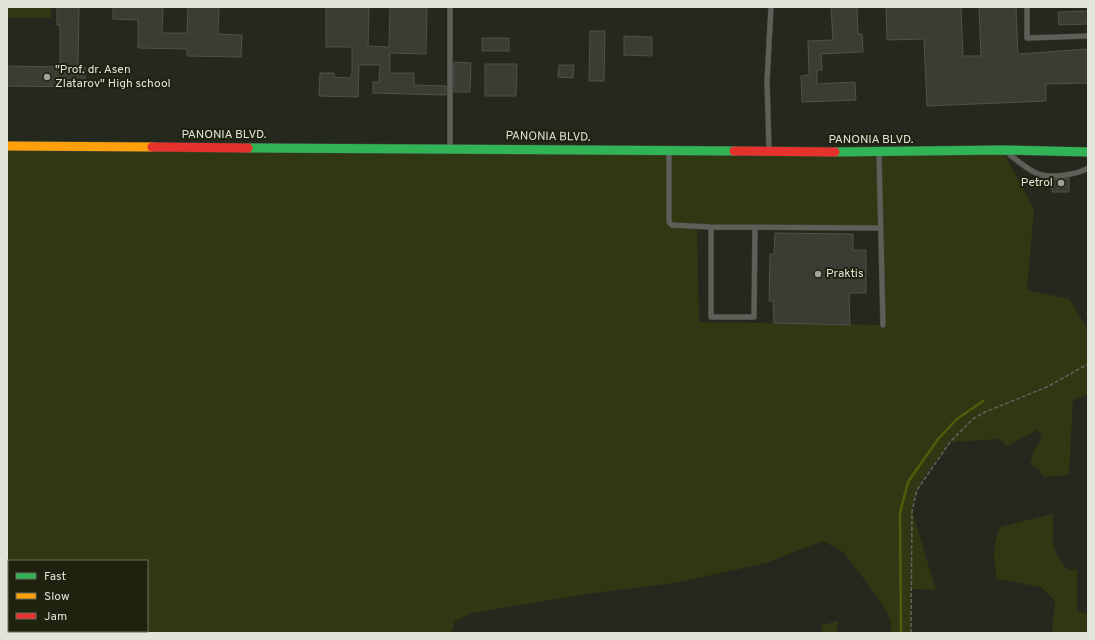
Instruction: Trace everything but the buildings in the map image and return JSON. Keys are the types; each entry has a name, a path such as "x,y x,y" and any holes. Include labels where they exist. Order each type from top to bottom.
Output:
{"main road":[{"name":"PANONIA BLVD.","path":"7,146 879,152 1002,150 1088,152"}],"lane":[{"path":"450,7 450,148"},
{"path":"769,151 767,81 770,7"},
{"path":"1027,7 1027,38 1088,36"},
{"path":"669,150 669,222 678,227 880,228"},
{"path":"1002,150 1036,174 1044,176 1074,174 1088,168"},
{"path":"879,152 883,325"},
{"path":"711,227 711,317 754,317 755,227"}],"path":[{"path":"911,633 912,511 917,490 950,442 973,419 1000,406 1047,387 1088,364"}],"green space":[{"path":"7,7 51,7 51,18 7,18"},
{"path":"7,146 1002,150 1034,209 1027,290 1069,299 1088,329 1088,395 1073,400 1069,475 1043,477 1038,468 1030,465 1034,451 1042,437 1037,430 1007,446 999,439 950,442 932,466 917,492 912,511 936,590 911,589 911,633 891,633 891,623 887,611 861,575 843,552 823,541 766,563 674,583 594,593 472,613 455,621 451,633 7,633","holes":["697,227 880,228 883,325 699,322"]},
{"path":"1052,514 1053,543 1057,554 1068,570 1077,569 1077,611 1088,614 1088,633 1052,633 1055,601 1041,587 997,579 994,553 1000,527"},
{"path":"838,621 837,633 821,633 822,625"}],"waterway":[{"path":"901,633 900,513 908,482 938,439 957,419 983,401"}],"traffic: fast":[{"path":"248,148 734,151"},
{"path":"835,152 1002,150 1088,152"}],"traffic: slow":[{"path":"7,146 152,147"}],"traffic: jam":[{"path":"152,147 248,148"},
{"path":"734,151 835,152"}],"place":[{"name":"\"Prof. dr. Asen Zlatarov\" High school","path":"47,77"},
{"name":"Petrol","path":"1061,183"},
{"name":"Praktis","path":"818,274"}]}
